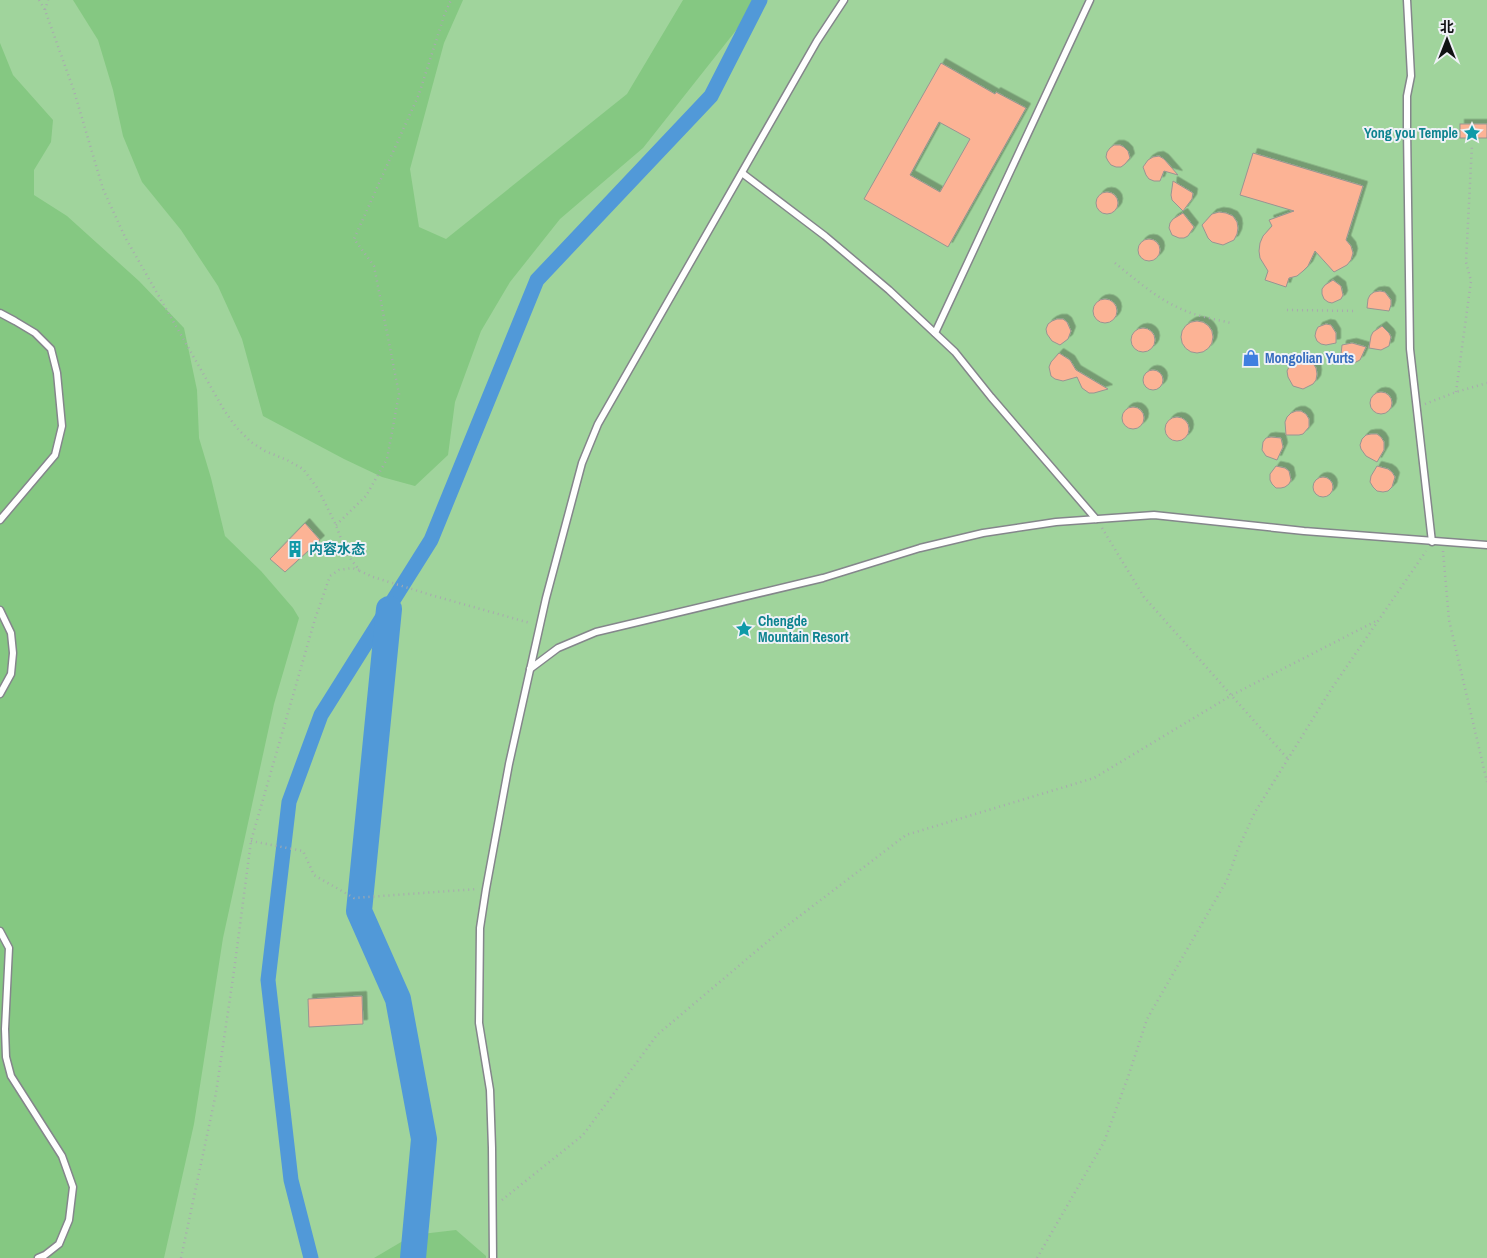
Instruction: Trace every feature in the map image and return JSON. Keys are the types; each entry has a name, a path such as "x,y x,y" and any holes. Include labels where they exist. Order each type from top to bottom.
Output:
{"lane":[{"path":"493,1258 490,1090 479,1023 480,928 508,764 540,626 582,463 598,424 817,41 844,0"},
{"path":"935,333 1090,0"},
{"path":"1407,0 1411,76 1407,96 1410,349 1432,542"},
{"path":"742,173 825,236 889,290 955,352 991,397 1096,519"},
{"path":"0,314 15,320 35,333 51,349 58,373 62,426 56,455 0,520"},
{"path":"530,669 558,648 596,632 823,578 920,548 974,535 1056,522 1154,515 1304,531 1487,545"},
{"path":"0,610 11,633 13,654 11,674 0,694"},
{"path":"0,931 9,948 6,1057 10,1076 62,1156 73,1187 69,1220 59,1244 38,1258"}],"path":[{"path":"39,0 45,10 74,91 103,189 125,237 236,428 251,442 265,451 303,469 318,489 336,525 346,553 360,571"},
{"path":"45,10 48,0"},
{"path":"336,525 366,496 388,459 399,394 374,266 354,239 419,94 444,13 450,0"},
{"path":"1456,392 1471,280 1466,262 1472,145"},
{"path":"1115,263 1153,293 1179,309 1231,323"},
{"path":"1287,310 1356,311"},
{"path":"1417,407 1456,392 1487,383"},
{"path":"1096,519 1144,597 1288,759"},
{"path":"1037,1258 1104,1142 1148,1019 1227,880 1238,849 1255,812 1332,688 1432,542"},
{"path":"1442,542 1449,620 1487,782"},
{"path":"181,1258 216,1093 251,841 315,619 330,576 339,570 352,568 373,577 431,595 540,626"},
{"path":"493,1207 583,1135 657,1035 780,931 906,835 1094,778 1232,695 1378,620"},
{"path":"251,841 303,851 314,875 354,898 486,889"}],"green space":[{"name":"Chengde Mountain Resort","path":"0,0 1487,0 1487,1258 0,1258"},
{"path":"73,0 463,0 444,43 410,169 419,227 446,239 627,94 683,0 760,0 643,148 560,219 510,282 481,331 455,402 448,455 415,486 382,477 263,416 242,339 218,286 181,230 142,182 123,136 113,90 98,40"},
{"path":"0,43 13,75 53,120 51,142 34,170 34,195 67,216 139,281 184,328 197,390 199,438 225,536 261,571 293,608 299,618 274,704 223,938 194,1124 164,1258 0,1258"},
{"path":"456,1230 486,1258 374,1258 413,1235"}],"building":[{"path":"941,63 995,94 996,92 1026,108 948,247 864,199","holes":["939,122 970,139 940,192 910,175"]},
{"path":"1460,124 1487,124 1487,138 1460,138"},
{"path":"1114,145 1120,145 1128,151 1130,158 1121,167 1111,165 1106,157 1107,152"},
{"path":"1253,153 1363,186 1346,240 1351,246 1353,253 1347,265 1334,272 1315,251 1308,266 1297,276 1289,278 1286,287 1265,280 1268,271 1260,258 1259,251 1263,236 1272,226 1269,220 1294,211 1240,195"},
{"path":"1159,156 1178,175 1164,171 1160,181 1149,179 1143,167 1148,160"},
{"path":"1173,181 1193,193 1192,199 1183,211 1172,200"},
{"path":"1107,192 1115,195 1118,203 1115,211 1107,214 1099,211 1096,203 1099,195"},
{"path":"1219,212 1233,216 1238,228 1234,240 1223,245 1212,242 1202,225 1212,214"},
{"path":"1183,213 1194,227 1188,236 1179,238 1172,235 1169,228 1173,219"},
{"path":"1149,239 1157,242 1160,250 1157,258 1149,261 1141,258 1138,250 1141,242"},
{"path":"1333,280 1341,286 1343,295 1341,299 1332,303 1324,299 1322,289"},
{"path":"1380,291 1385,292 1391,300 1389,311 1367,308 1370,295"},
{"path":"1105,299 1114,302 1117,311 1114,320 1105,323 1096,320 1093,311 1096,302"},
{"path":"1057,319 1063,319 1067,322 1071,331 1068,339 1060,345 1052,341 1046,329 1048,324"},
{"path":"1197,321 1209,325 1213,337 1209,349 1197,353 1185,349 1181,337 1185,325"},
{"path":"1326,324 1331,325 1336,333 1336,343 1326,345 1317,341 1315,336 1318,327"},
{"path":"1382,326 1391,337 1389,346 1381,350 1369,348 1373,332"},
{"path":"1143,328 1152,331 1155,340 1152,349 1143,352 1134,349 1131,340 1134,331"},
{"path":"1352,343 1366,347 1360,360 1347,364 1341,355 1342,345"},
{"path":"1059,353 1070,360 1076,370 1108,389 1089,393 1082,388 1077,377 1063,381 1055,379 1051,376 1049,367"},
{"path":"1301,359 1311,360 1317,374 1313,384 1303,389 1293,386 1287,371 1290,365"},
{"path":"1149,370 1157,370 1163,376 1163,384 1157,390 1149,390 1143,384 1143,376"},
{"path":"1381,392 1391,399 1392,403 1385,413 1381,414 1371,407 1370,403 1377,393"},
{"path":"1133,407 1141,410 1144,418 1141,426 1133,429 1125,426 1122,418 1125,410"},
{"path":"1296,411 1306,414 1309,419 1309,427 1303,434 1286,435 1285,422 1287,417"},
{"path":"1177,417 1186,420 1189,429 1186,438 1177,441 1168,438 1165,429 1168,420"},
{"path":"1377,434 1384,442 1384,450 1377,462 1366,456 1360,445 1366,435"},
{"path":"1266,438 1281,438 1283,447 1277,460 1266,456 1262,450 1263,442"},
{"path":"1276,466 1289,471 1291,480 1285,487 1276,488 1270,480 1270,474"},
{"path":"1377,466 1388,469 1395,477 1392,487 1388,491 1377,491 1370,482"},
{"path":"1319,477 1327,477 1333,483 1333,491 1327,497 1319,497 1313,491 1313,483"},
{"name":"内容水态","path":"305,523 320,540 285,572 270,559"},
{"path":"362,996 363,1024 309,1027 308,999"}],"waterway":[{"path":"311,1258 291,1180 268,980 289,802 321,715 431,540 537,280 711,96 760,0"},
{"path":"389,609 359,911 398,999 424,1139 413,1258"}],"place":[{"name":"Yong you Temple","path":"1472,133"},
{"name":"Mongolian Yurts","path":"1251,358"},
{"name":"内容水态","path":"295,549"},
{"name":"Chengde Mountain Resort","path":"744,629"}]}
